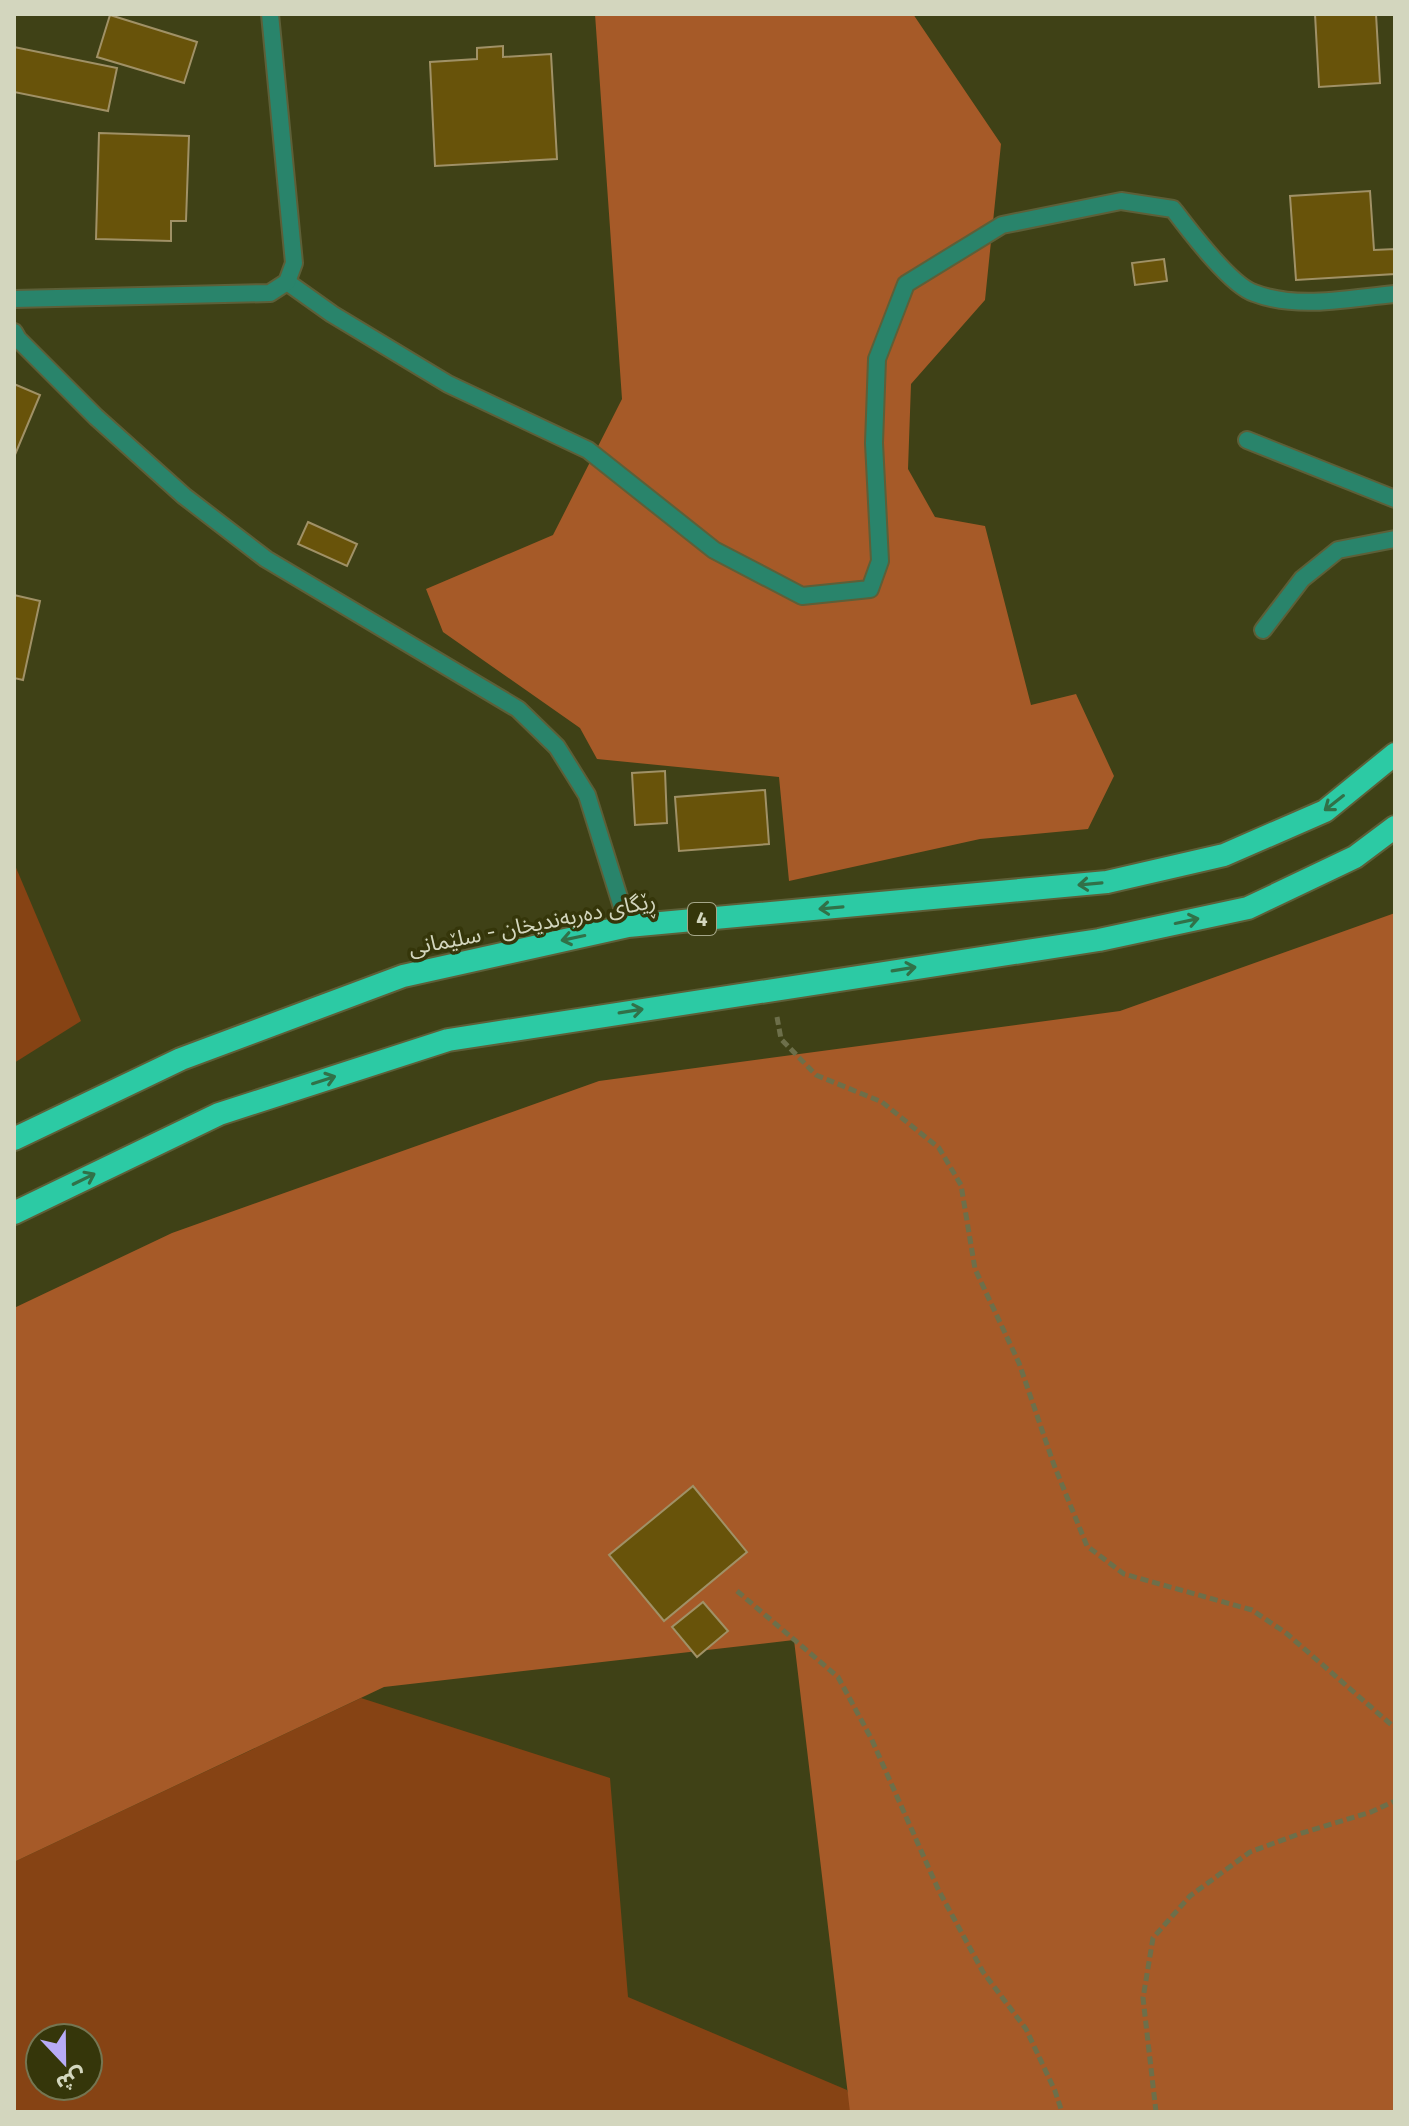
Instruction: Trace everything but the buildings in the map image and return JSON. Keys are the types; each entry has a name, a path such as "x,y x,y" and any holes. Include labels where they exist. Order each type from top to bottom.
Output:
{"highway":[{"name":"ڕێگای دەربەندیخان - سلێمانی","path":"14,1139 181,1059 403,976 628,926 1122,879 1224,855 1325,811 1395,754"},
{"path":"14,1213 219,1114 448,1040 1099,940 1248,908 1355,857 1395,827"}],"street":[{"path":"14,299 270,293 287,282 294,263 270,14"},
{"path":"287,282 332,314 448,384 588,450 714,550 802,596 870,589 880,561 874,443 877,359 906,284 1002,225 1121,201 1173,209 1207,253 1251,293 1297,303 1395,294"},
{"path":"14,332 96,417 184,496 266,559 518,709 557,747 587,795 628,926"},
{"path":"1247,440 1395,499"},
{"path":"1263,630 1302,579 1338,550 1395,539"}],"path":[{"path":"771,989 781,1039 816,1075 882,1102 916,1129 939,1148 961,1185 975,1269 1019,1363 1054,1465 1087,1546 1124,1574 1252,1610 1286,1633 1395,1728"},
{"path":"737,1591 838,1677 871,1738 939,1891 983,1972 1026,2029 1062,2112"},
{"path":"1156,2112 1143,1998 1153,1938 1190,1896 1250,1852 1371,1812 1395,1801"}],"shaded area":[{"path":"595,14 913,14 1001,144 985,300 911,384 908,469 935,517 985,526 1031,705 1076,694 1114,776 1088,829 980,839 789,881 779,777 597,759 580,728 443,632 426,589 553,535 622,399"},
{"path":"14,863 81,1021 14,1063"},
{"path":"1395,913 1395,2112 850,2112 794,1640 384,1687 14,1862 14,1308 172,1233 599,1081 1120,1011"},
{"path":"361,1698 610,1778 628,1997 847,2090 855,2112 14,2112 14,1862"}]}
